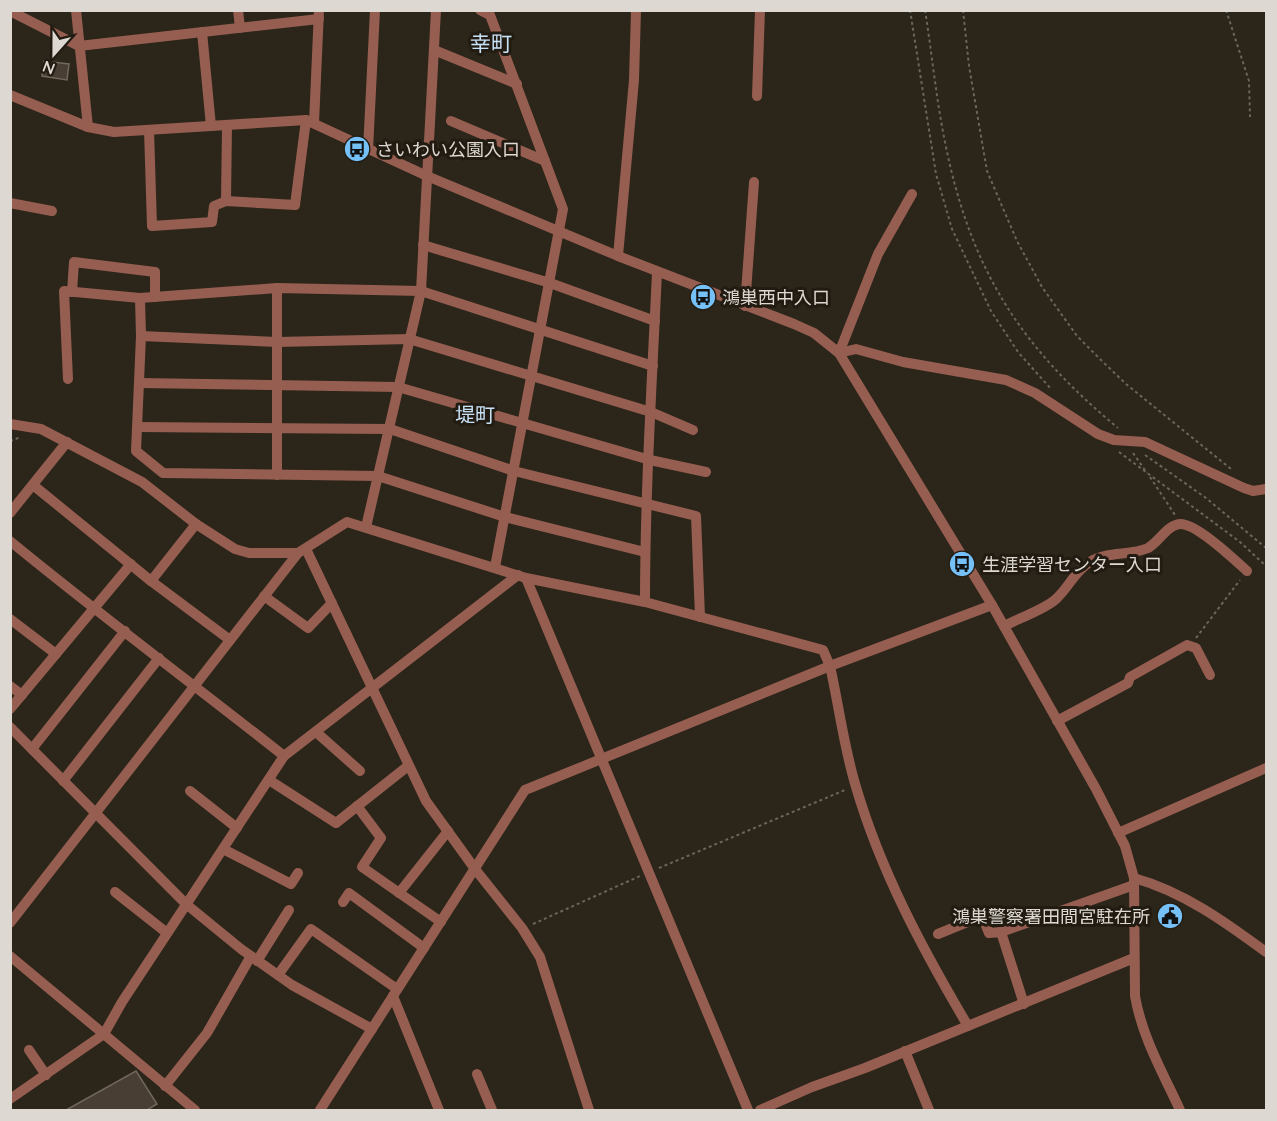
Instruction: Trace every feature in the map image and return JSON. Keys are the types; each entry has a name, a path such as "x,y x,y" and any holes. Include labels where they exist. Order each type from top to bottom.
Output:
{"street":[{"path":"76,10 88,127"},
{"path":"238,10 240,28"},
{"path":"368,150 375,10"},
{"path":"366,527 421,291 436,10"},
{"path":"480,10 490,15 563,209 495,567"},
{"path":"618,256 634,80 636,10"},
{"path":"757,96 760,10"},
{"path":"10,11 79,46 240,28 319,15 310,121 295,205 225,201 214,206 212,222 152,226 149,130"},
{"path":"202,32 211,126"},
{"path":"434,50 517,84"},
{"path":"10,95 88,127 114,132 310,121 368,150 560,232 814,333 839,353 992,605 1130,858 1134,881 1135,996 1141,1026 1180,1110"},
{"path":"451,121 545,161"},
{"path":"225,201 227,125"},
{"path":"745,306 754,182"},
{"path":"839,353 878,254 912,194"},
{"path":"10,203 52,211"},
{"path":"423,245 550,283 655,321"},
{"path":"72,292 74,262 155,272 155,297"},
{"path":"645,602 645,504 650,460 657,272"},
{"path":"277,288 277,475"},
{"path":"68,379 64,291 140,298 277,288 421,291 653,366"},
{"path":"140,298 141,336 136,451 163,473 378,476 505,517 645,552"},
{"path":"141,336 277,342 410,339 651,411 693,430"},
{"path":"839,353 856,349 903,362 1006,380 1035,393 1098,434 1114,440 1145,442 1244,488 1266,489"},
{"path":"139,383 398,387 650,460 706,472"},
{"path":"10,424 41,429 142,482 196,524 235,549 249,554 302,551"},
{"path":"138,427 390,429 514,471 696,516 700,617"},
{"path":"10,513 67,442"},
{"path":"33,485 152,581 230,640"},
{"path":"10,923 264,596 302,551 347,522 522,576 645,602 823,650 830,666 855,786 877,846 910,924 968,1026"},
{"path":"152,581 196,524"},
{"path":"1004,626 1053,601 1080,570 1092,560 1147,548 1161,538 1170,527 1179,524 1198,531 1247,571"},
{"path":"10,541 94,610 125,631 284,756"},
{"path":"302,551 332,603 426,801 475,869 522,928 540,957 589,1110"},
{"path":"10,709 131,564"},
{"path":"10,1099 104,1034 122,1002 284,756 372,687 522,576"},
{"path":"522,576 748,1110"},
{"path":"264,596 308,628 332,603"},
{"path":"320,1110 525,790 830,666 992,605"},
{"path":"10,619 56,654"},
{"path":"32,749 125,631"},
{"path":"1057,721 1128,683 1130,677 1187,645 1196,648 1209,675"},
{"path":"63,780 159,658"},
{"path":"10,686 22,695"},
{"path":"10,727 186,904 278,975 372,1029"},
{"path":"316,732 360,771"},
{"path":"269,780 336,823 408,766"},
{"path":"1118,833 1266,768"},
{"path":"190,791 237,828"},
{"path":"357,806 381,838 362,867 441,922"},
{"path":"399,893 448,831"},
{"path":"223,849 291,884 297,873"},
{"path":"938,934 982,916 989,933 1001,932 1134,881 1194,903 1221,919 1266,952"},
{"path":"115,892 167,933"},
{"path":"343,902 349,893 424,948"},
{"path":"165,1086 207,1033 254,958 289,910"},
{"path":"278,975 311,929 395,992 439,1110"},
{"path":"1001,932 1023,1004"},
{"path":"10,956 195,1110"},
{"path":"760,1110 1134,958"},
{"path":"29,1050 46,1075"},
{"path":"904,1051 929,1110"},
{"path":"477,1074 492,1110"}],"path":[{"path":"910,10 936,174 952,229 991,311 1017,352 1054,392"},
{"path":"925,10 944,140 953,181 978,254 1004,304 1040,353 1074,390 1125,435 1133,452 1179,524"},
{"path":"963,10 969,66 987,171 1017,240 1042,287 1077,336 1102,362 1232,470 1241,480 1244,488"},
{"path":"1226,10 1249,81 1251,117"},
{"path":"1129,442 1206,498 1266,548"},
{"path":"1117,451 1240,542 1266,566"},
{"path":"1191,645 1247,571"},
{"path":"522,928 855,786"}],"building":[{"path":"44,61 69,64 67,80 42,76"},
{"path":"136,1071 157,1104 147,1110 66,1110"}],"place":[{"name":"さいわい公園入口","path":"357,149"},
{"name":"鴻巣西中入口","path":"703,297"},
{"name":"生涯学習センター入口","path":"962,564"},
{"name":"鴻巣警察署田間宮駐在所","path":"1170,916"}],"district":[{"name":"幸町","path":"491,43"},
{"name":"堤町","path":"475,414"}]}
